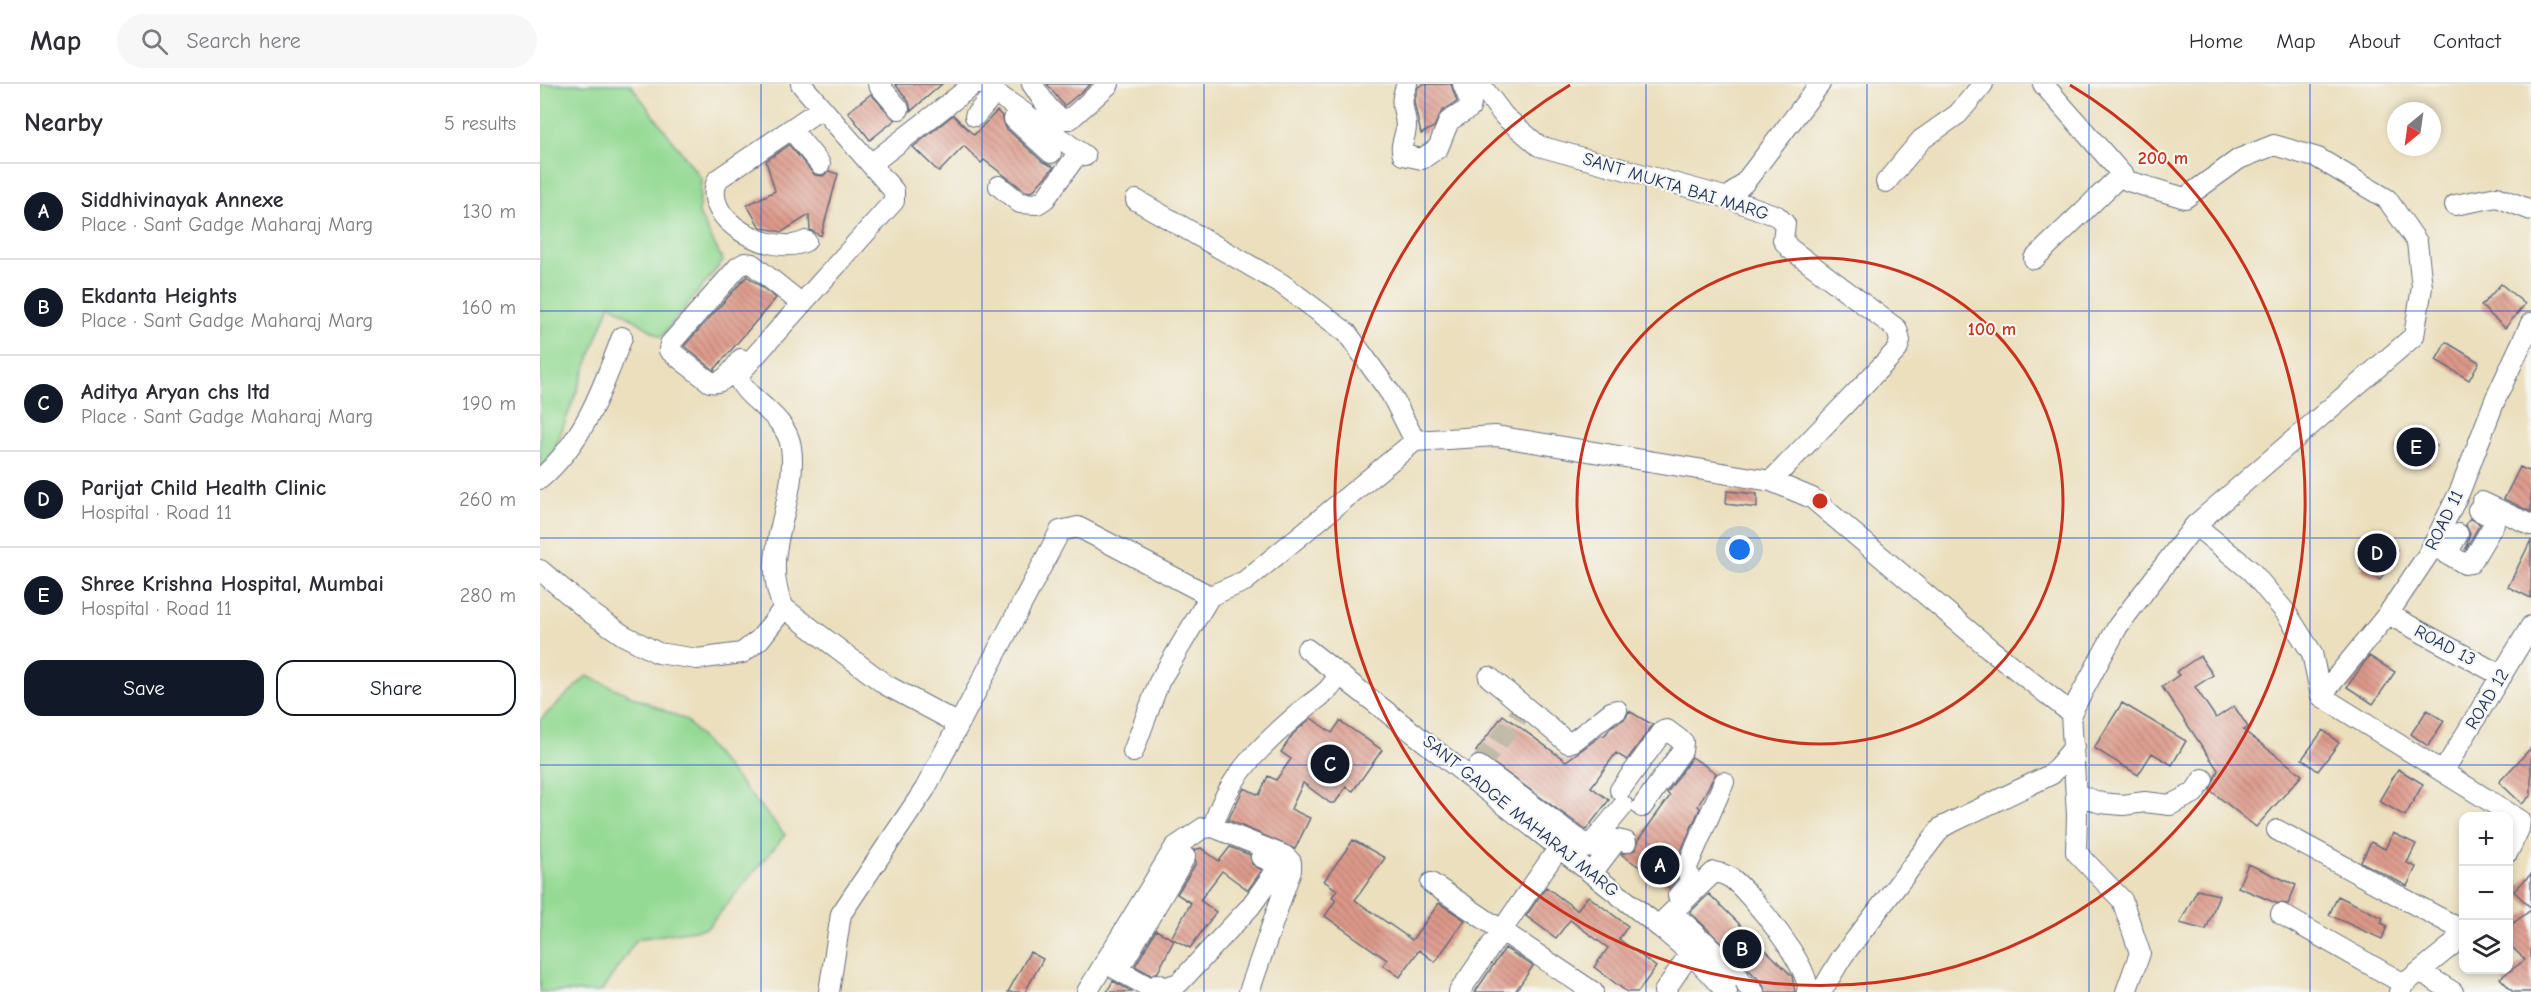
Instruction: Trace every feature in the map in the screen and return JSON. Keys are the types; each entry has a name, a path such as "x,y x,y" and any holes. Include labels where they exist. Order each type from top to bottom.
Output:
{"street":[{"path":"798,301 752,264 745,263 738,267 715,292 670,344 669,350 710,382 717,383 724,379 894,201 894,191 801,84"},
{"path":"878,84 899,109"},
{"path":"871,164 974,84"},
{"path":"1032,84 1056,116 1064,120 1070,119 1109,84"},
{"path":"1407,84 1401,106 1406,127 1401,149 1403,155 1408,158 1422,159 1438,148 1449,121 1470,108 1471,104 1463,84"},
{"name":"SANT MUKTA BAI MARG","path":"1480,84 1504,116 1539,146 1728,198 1777,216 1785,224 1783,240 1789,248 1897,329 1900,341 1897,350 1771,481"},
{"path":"1728,198 1745,182 1820,84"},
{"path":"1886,182 1922,140 1958,114 1983,84"},
{"path":"2043,84 2128,181 2185,198 2239,159 2274,145 2318,158 2387,200 2416,242 2422,287 2414,336 2195,525 2118,626 2071,713 2076,794 2076,852 2122,900 2140,953 2127,992"},
{"path":"975,116 989,88 1026,124 1051,153"},
{"path":"806,241 790,247 750,236 720,213 713,193 718,178 822,108"},
{"path":"999,186 1020,203 1037,204 1045,199 1082,154 1026,124"},
{"path":"791,129 820,164"},
{"path":"2034,259 2122,174"},
{"path":"2455,206 2497,197 2531,210"},
{"path":"1137,200 1282,284 1347,333 1390,394 1415,441"},
{"path":"798,301 738,375 744,387 775,415 791,444 793,476 774,559 775,590 784,608 886,685 959,724"},
{"name":"ROAD 11","path":"2321,696 2440,549 2495,400 2531,323"},
{"path":"540,479 581,432 596,405 622,337"},
{"path":"1132,752 1160,682 1210,596 1245,581 1415,441 1496,436 1771,481 1812,498 1990,649 2071,713"},
{"path":"2460,491 2531,525"},
{"path":"2458,534 2440,549 2465,564 2471,563 2494,524 2494,518 2478,510"},
{"path":"2195,525 2251,571 2287,614 2312,653 2321,696 2507,812"},
{"path":"829,992 840,914 925,789 1060,531 1078,527 1210,596"},
{"path":"540,570 591,613 623,635 658,653 697,658 742,653 760,639 784,608"},
{"name":"ROAD 13","path":"2388,614 2502,676"},
{"name":"ROAD 12","path":"2443,772 2531,626"},
{"name":"SANT GADGE MAHARAJ MARG","path":"1307,649 1560,846 1588,862 1658,920 1697,943 1716,966 1742,987"},
{"path":"1213,827 1219,806 1235,777 1275,735 1330,691 1339,674"},
{"path":"1489,677 1522,710 1570,743 1612,711 1617,710"},
{"path":"1821,992 1842,957 1942,827 2052,774 2074,747"},
{"path":"1471,776 1479,766 1588,862"},
{"path":"2076,794 2101,803 2123,805 2145,802 2170,805 2194,793 2203,779"},
{"path":"1658,920 1690,882 1687,867 1724,782"},
{"path":"1588,862 1631,799"},
{"path":"2513,816 2520,820 2519,829 2513,842"},
{"path":"1087,992 1115,961 1161,883 1176,847 1203,828 1213,827 1285,856 1291,862 1291,870 1249,992"},
{"path":"2277,830 2459,928"},
{"path":"1115,961 1158,988 1179,984 1250,907 1276,872 1277,867 1220,838 1193,847 1161,883"},
{"path":"1588,862 1617,840 1626,842"},
{"path":"1459,992 1560,846"},
{"path":"1658,920 1714,872 1730,877 1788,945 1808,979 1807,992"},
{"path":"1431,883 1593,992"},
{"path":"2281,914 2402,988 2451,946 2459,935"},
{"path":"1664,992 1697,943"},
{"path":"2421,972 2453,992"}],"green space":[{"path":"540,84 630,84 701,178 699,214 723,261 661,337 610,304 554,451 540,468"},
{"path":"587,676 686,720 785,835 707,928 637,939 601,992 540,992 540,720"}],"building":[{"path":"895,84 942,84 911,111 909,102"},
{"path":"1047,84 1091,84 1064,106"},
{"path":"1423,84 1451,84 1457,102 1442,111 1434,127 1421,134 1414,102 1418,87"},
{"path":"871,94 895,120 870,140 848,112"},
{"path":"997,111 1002,116 1006,128 1043,162 1054,167 1032,192 1025,191 984,160 981,163 964,146 939,172 913,147 953,115 974,135"},
{"path":"789,145 815,175 823,176 829,171 838,174 821,236 810,230 809,215 782,232 763,228 759,226 747,205 775,191 766,161"},
{"path":"747,276 776,298 714,370 684,346"},
{"path":"2501,284 2525,304 2505,328 2481,306"},
{"path":"2446,342 2479,362 2469,380 2436,360"},
{"path":"2404,432 2437,446 2428,466 2395,451"},
{"path":"2520,467 2531,472 2531,512 2504,499"},
{"path":"1727,491 1757,494 1757,508 1726,504"},
{"path":"2470,518 2480,524 2465,550 2470,534 2466,525"},
{"path":"2378,539 2397,550 2380,580 2361,570"},
{"path":"2531,540 2531,598 2508,587"},
{"path":"2200,656 2213,675 2195,687 2216,718 2234,706 2248,727 2243,730 2302,775 2256,827 2210,790 2218,770 2162,687 2179,675 2176,672"},
{"path":"2369,656 2395,672 2373,704 2347,687"},
{"path":"2122,703 2186,741 2172,765 2152,753 2138,775 2094,748"},
{"path":"2427,710 2444,721 2428,746 2411,734"},
{"path":"1629,711 1653,725 1627,760 1616,753 1591,787 1609,800 1586,830 1476,751 1503,715 1566,761 1602,735 1604,736 1612,726 1626,718"},
{"path":"1311,718 1332,733 1340,721 1382,750 1353,791 1346,787 1335,803 1330,803 1303,783 1291,809 1310,818 1295,849 1228,820 1244,788 1259,795 1268,776 1276,780 1291,759 1281,752 1293,734"},
{"path":"2323,730 2339,743 2318,771 2302,759"},
{"path":"2531,748 2531,795 2522,804 2499,782"},
{"path":"1692,757 1716,773 1698,806 1700,808 1676,862 1677,879 1669,888 1621,854 1635,850 1638,840 1670,796 1667,793"},
{"path":"2398,769 2423,784 2405,816 2379,801"},
{"path":"2393,833 2416,844 2407,863 2416,867 2407,886 2361,862 2371,842 2385,849"},
{"path":"1353,840 1385,858 1355,900 1412,940 1439,903 1465,920 1435,962 1419,950 1400,977 1383,965 1387,960 1325,916 1336,900 1332,897 1337,890 1324,881"},
{"path":"1230,847 1250,855 1252,864 1262,870 1248,890 1222,871 1200,900 1216,912 1190,948 1171,938 1191,903 1177,894 1196,863 1194,850 1201,848 1219,861"},
{"path":"2248,864 2296,885 2288,904 2276,903 2238,887"},
{"path":"2531,874 2531,908 2514,891"},
{"path":"1546,887 1577,910 1588,896 1628,926 1619,939 1656,967 1638,992 1627,992 1594,967 1608,948 1570,920 1556,938 1526,916"},
{"path":"2197,890 2219,895 2206,930 2180,923"},
{"path":"1709,894 1792,976 1795,992 1766,992 1762,983 1690,912"},
{"path":"2338,896 2383,918 2381,923 2387,926 2382,939 2329,915"},
{"path":"2531,910 2531,992 2513,992 2500,978 2506,974 2513,974 2513,969 2525,960 2513,948 2513,923"},
{"path":"1156,930 1174,940 1158,972 1151,975 1135,966"},
{"path":"1505,948 1533,966 1515,992 1475,992"},
{"path":"1030,952 1043,959 1025,992 1008,992"},
{"path":"1113,981 1133,992 1107,992"}],"tunnel":[{"path":"1479,766 1520,714"}],"place":[{"name":"Shree Krishna Hospital, Mumbai","path":"2416,447"},
{"name":"Parijat Child Health Clinic","path":"2377,553"},
{"name":"Aditya Aryan chs ltd","path":"1330,764"},
{"name":"Siddhivinayak Annexe","path":"1660,865"},
{"name":"Ekdanta Heights","path":"1742,949"}]}
